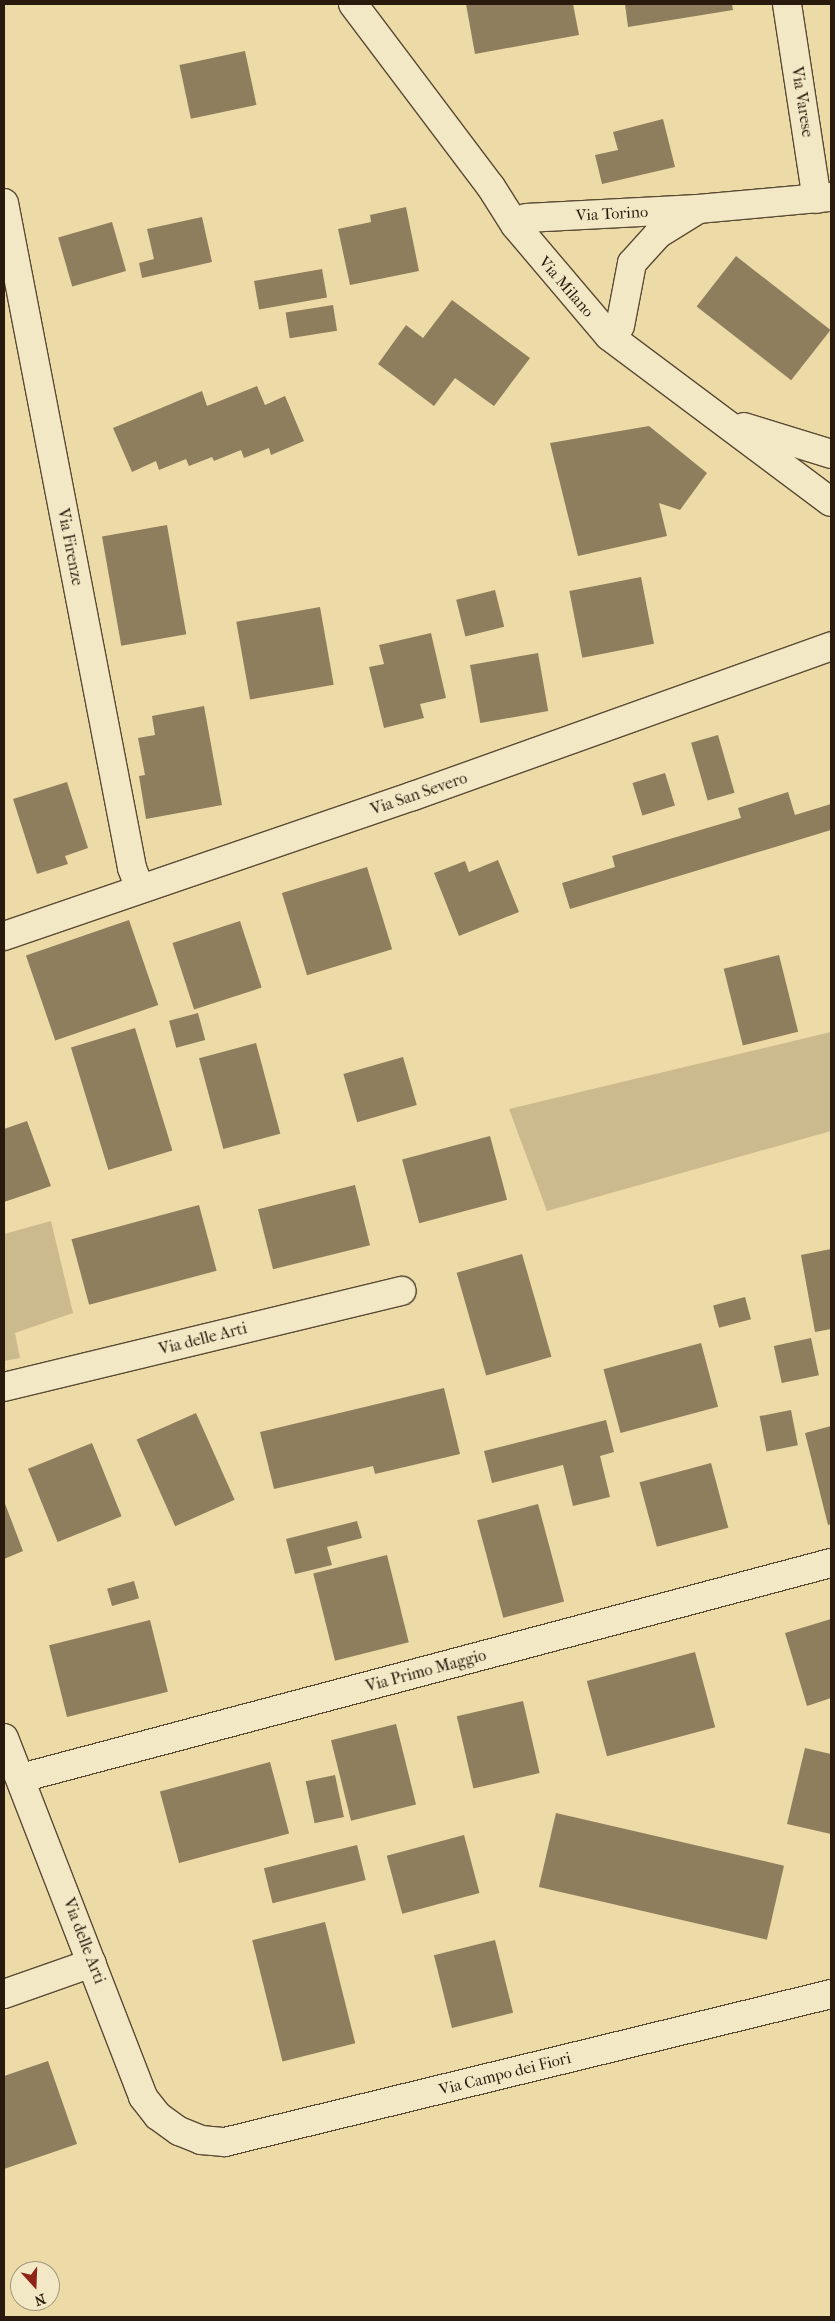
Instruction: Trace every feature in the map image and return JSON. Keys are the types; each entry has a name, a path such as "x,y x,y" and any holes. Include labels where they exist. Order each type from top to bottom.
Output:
{"street":[{"name":"Via Milano","path":"353,4 491,187 515,225 560,282 609,336 656,372 728,422 831,502"},
{"name":"Via Varese","path":"787,4 824,198"},
{"name":"Via Milano","path":"491,187 526,218 620,326 656,372"},
{"name":"Via Torino","path":"526,218 698,209 824,198"},
{"name":"Via Firenze","path":"4,203 15,319 132,868 140,889"},
{"name":"Via Torino","path":"620,326 632,263 658,234 698,209"},
{"name":"Via Milano","path":"728,422 831,454"},
{"name":"Via San Severo","path":"4,936 413,796 803,659 831,646"},
{"name":"Via delle Arti","path":"4,1387 402,1292"},
{"name":"Via Primo Maggio","path":"21,1778 831,1563"},
{"name":"Via delle Arti","path":"4,1738 143,2097 158,2116 179,2131"},
{"path":"4,1994 92,1963"},
{"name":"Via Campo dei Fiori","path":"179,2131 201,2140 225,2142 831,1994"}],"shaded area":[{"path":"831,1032 831,1131 547,1211 509,1109"},
{"path":"51,1221 73,1313 15,1333 20,1358 4,1361 4,1234"}],"building":[{"path":"466,4 573,4 579,35 475,54"},
{"path":"625,4 732,4 733,10 628,27"},
{"path":"245,51 256,105 191,119 179,65"},
{"path":"663,119 675,167 602,184 595,155 618,150 613,132"},
{"path":"406,207 419,271 350,285 338,229 371,222 370,215"},
{"path":"202,217 212,262 142,278 139,263 154,259 147,229"},
{"path":"112,222 126,271 72,286 58,237"},
{"path":"736,256 831,330 791,380 697,306"},
{"path":"322,269 327,298 259,310 254,281"},
{"path":"452,300 530,358 494,406 455,378 434,406 378,364 406,325 423,338"},
{"path":"333,305 337,331 290,338 286,313"},
{"path":"257,386 265,405 285,396 304,441 271,455 269,448 244,458 241,450 214,461 212,457 189,466 186,459 159,470 156,461 132,472 113,428 202,391 207,406"},
{"path":"649,426 707,473 680,510 659,503 667,536 578,556 550,443"},
{"path":"167,525 186,634 121,646 102,536"},
{"path":"641,577 654,644 582,658 569,591"},
{"path":"495,590 504,627 465,637 456,600"},
{"path":"320,607 334,685 250,700 236,622"},
{"path":"431,633 446,698 420,704 424,718 384,728 369,667 384,664 379,645"},
{"path":"538,653 548,711 480,723 470,665"},
{"path":"204,706 222,805 146,819 139,776 145,775 138,738 155,735 152,716"},
{"path":"718,735 735,793 708,800 691,743"},
{"path":"665,773 675,806 642,815 632,783"},
{"path":"67,782 88,848 65,856 68,864 37,874 13,799"},
{"path":"788,792 795,815 831,804 831,830 570,909 562,883 615,867 612,856 741,818 738,808"},
{"path":"498,860 519,912 459,936 434,873 465,861 469,872"},
{"path":"367,867 392,949 307,975 282,893"},
{"path":"129,920 158,1005 55,1041 26,955"},
{"path":"240,921 262,988 194,1010 172,943"},
{"path":"779,955 798,1032 743,1045 724,969"},
{"path":"198,1013 205,1040 176,1048 169,1021"},
{"path":"135,1028 172,1150 108,1170 71,1048"},
{"path":"256,1043 280,1134 223,1149 199,1058"},
{"path":"403,1057 417,1105 357,1122 343,1074"},
{"path":"27,1121 51,1186 4,1202 4,1129"},
{"path":"490,1136 507,1200 419,1223 402,1160"},
{"path":"355,1185 370,1245 273,1269 258,1209"},
{"path":"199,1205 217,1271 89,1305 71,1239"},
{"path":"831,1249 831,1329 815,1332 801,1255"},
{"path":"522,1254 551,1357 486,1376 457,1273"},
{"path":"745,1297 751,1319 719,1328 713,1306"},
{"path":"811,1338 819,1375 782,1383 774,1346"},
{"path":"701,1343 718,1407 621,1433 603,1369"},
{"path":"444,1388 460,1454 375,1474 373,1466 274,1489 260,1432"},
{"path":"791,1410 798,1445 766,1451 760,1416"},
{"path":"196,1413 235,1500 175,1526 137,1439"},
{"path":"606,1420 614,1452 600,1456 610,1497 573,1506 563,1465 492,1483 484,1451"},
{"path":"831,1426 831,1524 828,1525 805,1433"},
{"path":"92,1443 122,1516 58,1542 28,1469"},
{"path":"711,1463 728,1528 657,1547 640,1482"},
{"path":"4,1501 23,1551 4,1559"},
{"path":"538,1504 564,1602 503,1618 477,1520"},
{"path":"357,1521 362,1538 327,1547 332,1565 295,1574 286,1539"},
{"path":"387,1555 409,1642 335,1661 313,1573"},
{"path":"134,1581 139,1598 112,1606 107,1589"},
{"path":"831,1619 831,1698 807,1706 785,1633"},
{"path":"150,1620 168,1692 67,1717 49,1645"},
{"path":"695,1652 715,1727 607,1756 587,1681"},
{"path":"523,1701 540,1773 473,1788 457,1716"},
{"path":"396,1724 416,1805 351,1821 331,1740"},
{"path":"805,1748 831,1754 831,1834 787,1824"},
{"path":"270,1762 289,1833 179,1863 160,1792"},
{"path":"335,1775 344,1817 315,1823 306,1781"},
{"path":"556,1813 784,1866 767,1940 539,1887"},
{"path":"464,1835 480,1893 402,1914 387,1856"},
{"path":"357,1845 366,1880 273,1903 264,1868"},
{"path":"325,1922 355,2043 282,2061 252,1940"},
{"path":"495,1940 513,2013 452,2028 434,1955"},
{"path":"48,2061 77,2144 4,2169 4,2076"}]}
